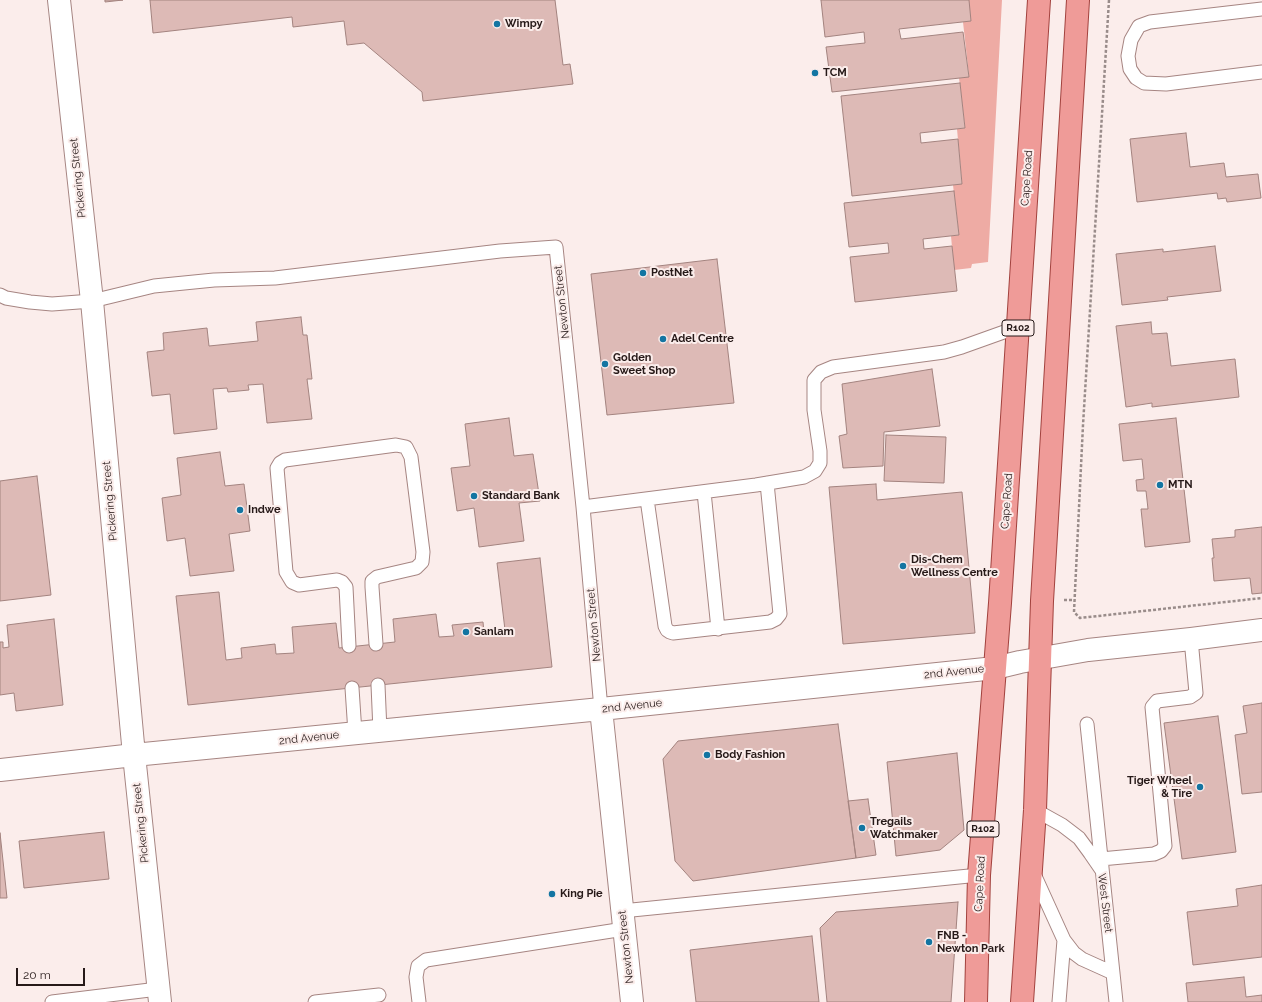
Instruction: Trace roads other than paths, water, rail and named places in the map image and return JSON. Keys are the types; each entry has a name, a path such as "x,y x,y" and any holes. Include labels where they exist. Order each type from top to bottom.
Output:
{"main road":[{"name":"Cape Road","path":"976,1002 980,875 1000,603 1039,0"},
{"path":"1022,1002 1035,810 1043,594 1078,0"}],"street":[{"name":"Pickering Street","path":"59,0 92,302 134,755 159,995"},
{"name":"2nd Avenue","path":"0,770 134,755 995,668 1040,658 1088,650 1262,630"},
{"name":"Newton Street","path":"601,709 632,1002"}],"lane":[{"path":"1262,9 1150,22 1139,26 1131,40 1128,56 1130,69 1136,78 1144,83 1166,84 1262,72"},
{"name":"Newton Street","path":"92,302 154,286 214,280 275,278 500,251 556,247 583,507 601,709"},
{"path":"0,295 6,298 52,304 92,302"},
{"path":"583,507 704,492 804,477 815,471 820,463 820,451 814,410 814,380 821,372 833,367 944,352 1018,327"},
{"path":"349,646 346,587 342,582 337,580 298,586 292,582 286,572 277,468 280,463 285,460 396,445 406,447 411,457 422,562 416,568 377,577 372,581 376,644"},
{"path":"647,499 665,626 667,630 673,633 718,629 770,622 776,619 780,614 767,483"},
{"path":"704,492 718,629"},
{"path":"1086,724 1102,865 1154,854 1161,851 1165,846 1152,707 1157,701 1190,697 1196,693 1191,639"},
{"path":"378,685 380,731"},
{"path":"352,688 355,733"},
{"name":"West Street","path":"1035,810 1062,825 1079,838 1090,853 1102,865 1116,1002"},
{"path":"1031,868 1064,940 1074,953 1082,959 1112,972"},
{"path":"419,1002 416,977 418,966 426,960 623,920 980,875"},
{"path":"1059,1002 1064,940"},
{"path":"52,1002 159,995"},
{"path":"315,1002 379,995"}],"place":[{"name":"Wimpy","path":"497,24"},
{"name":"TCM","path":"815,73"},
{"name":"PostNet","path":"643,273"},
{"name":"Adel Centre","path":"663,339"},
{"name":"Golden Sweet Shop","path":"605,364"},
{"name":"MTN","path":"1160,485"},
{"name":"Standard Bank","path":"474,496"},
{"name":"Indwe","path":"240,510"},
{"name":"Dis-Chem Wellness Centre","path":"903,566"},
{"name":"Sanlam","path":"466,632"},
{"name":"Body Fashion","path":"707,755"},
{"name":"Tiger Wheel & Tire","path":"1200,787"},
{"name":"Tregails Watchmaker","path":"862,828"},
{"name":"King Pie","path":"552,894"},
{"name":"FNB - Newton Park","path":"929,942"}]}
